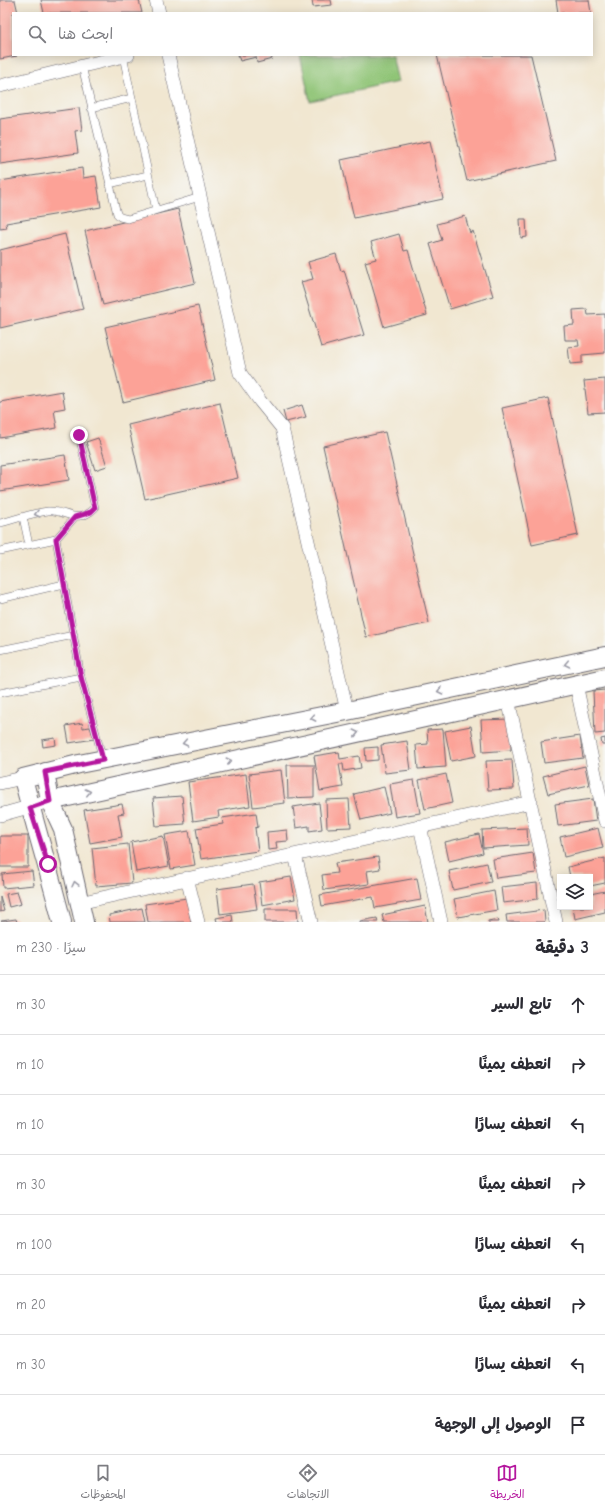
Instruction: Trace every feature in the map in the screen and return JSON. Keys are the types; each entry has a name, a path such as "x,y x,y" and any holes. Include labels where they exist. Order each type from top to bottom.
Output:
{"street":[{"path":"156,0 159,12"},
{"path":"0,86 126,56"},
{"path":"168,56 240,373 282,428 347,711"},
{"path":"0,783 45,772 347,711 605,656"},
{"path":"0,815 30,808 50,801 605,678"},
{"path":"576,684 601,784 605,821"},
{"path":"508,699 556,922"},
{"path":"45,772 50,801 63,829 84,922"},
{"path":"23,778 30,808 48,864 62,922"},
{"path":"79,903 531,802"},
{"path":"420,826 441,922"},
{"path":"295,854 311,922"},
{"path":"187,878 198,922"}],"lane":[{"path":"126,56 132,98 156,210"},
{"path":"82,66 115,209 120,217 128,219 200,197"},
{"path":"91,108 132,98"},
{"path":"109,184 148,175"},
{"path":"0,551 56,539 75,517 91,512 95,508 79,435"},
{"path":"0,523 50,510 75,517"},
{"path":"23,517 29,545"},
{"path":"56,539 81,677 103,760"},
{"path":"0,599 64,584"},
{"path":"0,650 74,636"},
{"path":"0,693 81,677"}],"green space":[{"path":"300,56 392,56 398,82 310,101"}],"building":[{"path":"0,0 15,0 18,12 12,12 12,56 17,56 0,59"},
{"path":"41,0 139,0 142,12 44,12"},
{"path":"312,0 331,0 332,5 313,7"},
{"path":"556,0 589,0 591,12 558,12"},
{"path":"238,56 271,56 272,59 257,63 256,57 240,61"},
{"path":"437,56 531,56 556,161 467,181"},
{"path":"79,108 82,130 75,131 78,153 0,164 0,119"},
{"path":"430,141 443,199 354,218 341,160"},
{"path":"82,168 83,178 96,176 101,207 6,223 7,228 0,229 0,181"},
{"path":"178,209 195,283 103,305 85,231"},
{"path":"465,216 470,233 473,231 493,296 450,309 430,244 442,240 437,224"},
{"path":"520,219 526,219 527,237 521,238"},
{"path":"65,234 83,309 0,328 0,250"},
{"path":"399,234 404,251 408,250 427,315 384,327 365,262 376,259 371,242"},
{"path":"336,254 341,271 344,270 364,335 321,347 301,282 313,279 308,262"},
{"path":"198,306 215,380 123,402 105,327"},
{"path":"587,309 588,315 605,314 605,353 582,355 582,363 570,364 568,347 579,346 578,340 565,340 564,326 574,325 573,310"},
{"path":"605,379 605,412 588,413 584,381"},
{"path":"62,391 65,408 54,410 57,428 0,438 0,402"},
{"path":"548,398 578,535 532,545 502,408"},
{"path":"220,403 238,478 145,499 128,425"},
{"path":"302,405 306,417 286,422 283,411"},
{"path":"385,432 429,623 366,637 323,446"},
{"path":"98,438 107,466 95,470 86,442"},
{"path":"65,455 69,480 0,491 0,465"},
{"path":"605,690 605,733 595,734 593,691"},
{"path":"510,719 511,750 483,752 481,720"},
{"path":"82,723 83,728 90,727 94,739 69,743 66,726"},
{"path":"471,726 476,756 451,761 445,731"},
{"path":"443,729 446,767 418,769 416,745 428,744 427,730"},
{"path":"580,736 583,758 544,763 541,742"},
{"path":"55,738 56,745 43,747 42,740"},
{"path":"605,738 605,745 602,745 601,739"},
{"path":"407,741 411,770 385,773 381,745"},
{"path":"378,747 378,760 366,761 365,748"},
{"path":"339,752 340,759 359,756 361,768 344,771 343,764 339,764 343,787 320,791 314,756"},
{"path":"512,760 514,789 488,790 486,761"},
{"path":"287,765 314,765 314,797 288,798"},
{"path":"585,766 589,785 548,794 543,776"},
{"path":"281,770 285,803 253,807 249,774"},
{"path":"246,774 250,806 218,811 219,817 193,821 188,782"},
{"path":"446,774 452,803 425,809 419,780"},
{"path":"414,780 420,813 395,817 390,784"},
{"path":"384,787 390,813 361,820 354,794"},
{"path":"182,796 185,824 156,826 153,798"},
{"path":"349,799 351,827 327,828 326,800"},
{"path":"593,799 596,821 558,826 555,804"},
{"path":"319,803 322,829 309,831 309,826 296,828 293,807"},
{"path":"122,804 124,813 118,814 122,837 90,843 84,810"},
{"path":"256,813 258,827 255,828 258,851 201,859 196,828 223,824 222,818"},
{"path":"527,828 528,845 483,848 482,830"},
{"path":"598,828 603,848 564,857 560,837"},
{"path":"287,830 288,841 276,842 277,849 268,850 267,832"},
{"path":"189,831 195,865 171,869 165,835"},
{"path":"479,834 483,853 449,861 445,842"},
{"path":"0,836 28,836 28,867 0,867"},
{"path":"163,836 169,866 136,872 131,842"},
{"path":"128,844 132,883 96,886 92,848"},
{"path":"533,853 536,873 496,878 493,859"},
{"path":"378,857 380,869 367,871 369,884 324,890 322,875 337,873 335,863"},
{"path":"605,858 605,883 593,885 593,874 569,874 568,867"},
{"path":"487,863 491,882 453,890 449,871"},
{"path":"32,871 34,885 3,888 2,874"},
{"path":"291,877 295,899 262,905 259,882"},
{"path":"417,878 421,900 375,908 373,897 322,906 320,895"},
{"path":"537,883 538,899 503,903 501,887"},
{"path":"253,884 257,909 220,914 217,889"},
{"path":"494,891 497,910 458,917 454,899"},
{"path":"605,891 605,912 575,919 574,910 593,910 593,893"},
{"path":"17,892 21,904 9,907 6,894"},
{"path":"0,897 4,911 0,912"},
{"path":"187,898 191,922 148,922 145,904"},
{"path":"425,906 428,922 384,922 382,915"},
{"path":"142,908 145,922 110,922 109,915"},
{"path":"265,909 297,909 298,922 265,922"},
{"path":"544,910 545,922 507,922 506,915"},
{"path":"232,915 233,922 217,922 216,918"},
{"path":"377,918 378,922 360,922 360,921"},
{"path":"16,919 17,922 1,921"},
{"path":"498,919 499,922 488,922 488,921"}],"route":[{"path":"48,864 30,808 50,801 45,772 103,760 81,677 56,539 75,517 91,512 95,508 79,435"}]}
